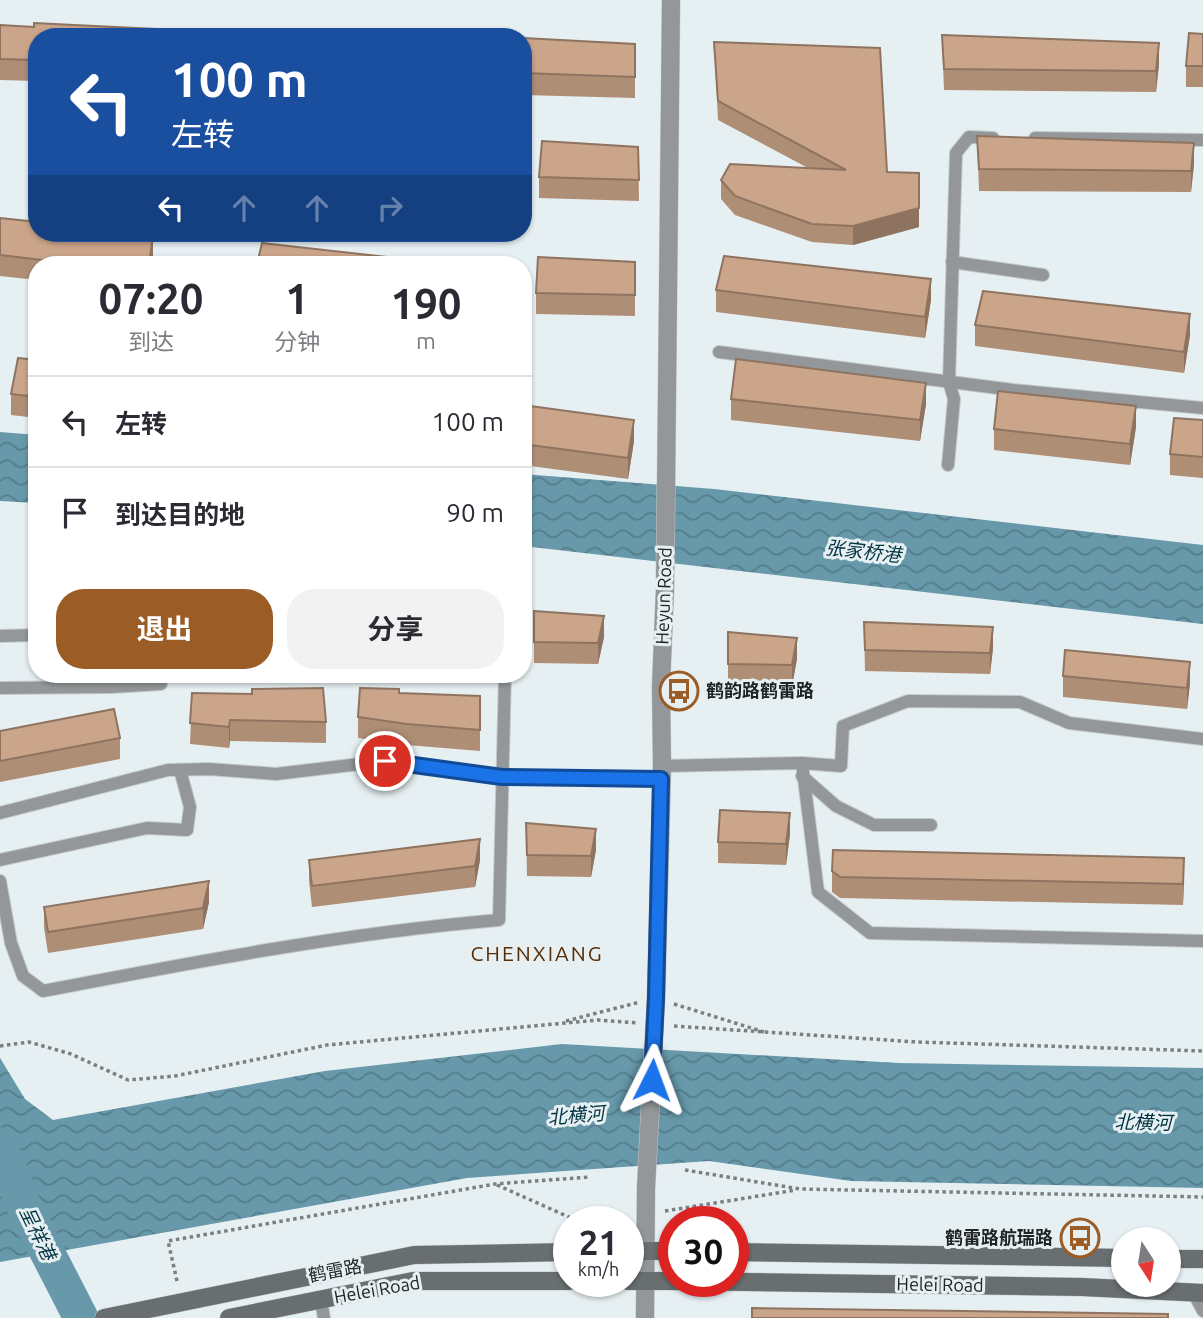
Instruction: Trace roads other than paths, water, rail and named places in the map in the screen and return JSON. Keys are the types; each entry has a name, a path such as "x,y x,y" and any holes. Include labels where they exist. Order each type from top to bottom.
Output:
{"street":[{"name":"Heyun Road","path":"644,1222 656,998 661,686 666,589 671,0"},
{"name":"鹤雷路","path":"104,1318 414,1255 553,1252"},
{"path":"749,1252 1111,1258"},
{"path":"1181,1259 1203,1259"},
{"name":"Helei Road","path":"229,1318 412,1281 553,1281"},
{"name":"Helei Road","path":"749,1282 1068,1287 1198,1293"},
{"name":"Heyun Road","path":"640,1297 645,1318"}],"lane":[{"path":"948,465 954,399 950,382 956,153 969,137 1010,138"},
{"path":"1024,138 1203,140"},
{"path":"952,262 1043,275"},
{"path":"719,352 950,382 1203,408"},
{"path":"0,636 28,635"},
{"path":"0,688 161,683"},
{"path":"0,881 11,943 23,976 43,991 303,943 400,929 499,920 505,683"},
{"path":"0,813 168,770 209,769 276,774 385,761 502,777 802,770 841,766 843,726 908,701 1020,702 1069,723 1203,739"},
{"path":"0,860 147,828 187,830 190,807 180,770"},
{"path":"802,770 836,806 874,825 931,825"},
{"path":"802,770 817,892 870,933 1203,941"},
{"path":"1198,1293 1203,1311"},
{"path":"321,1300 324,1318"}],"water":[{"path":"0,432 28,434 28,503 0,501"},
{"name":"张家桥港","path":"532,475 714,489 1203,545 1203,624 532,547"},
{"name":"北横河","path":"562,1044 899,1063 1203,1068 1203,1188 851,1181 709,1161 467,1178 0,1262 0,1058 25,1099 53,1120 325,1071"}],"waterway":[{"name":"呈祥港","path":"0,1145 25,1209 81,1318"}],"place":[{"name":"鹤韵路鹤雷路","path":"679,691"},
{"name":"鹤雷路航瑞路","path":"1080,1238"}],"district":[{"name":"CHENXIANG","path":"537,954"}]}
